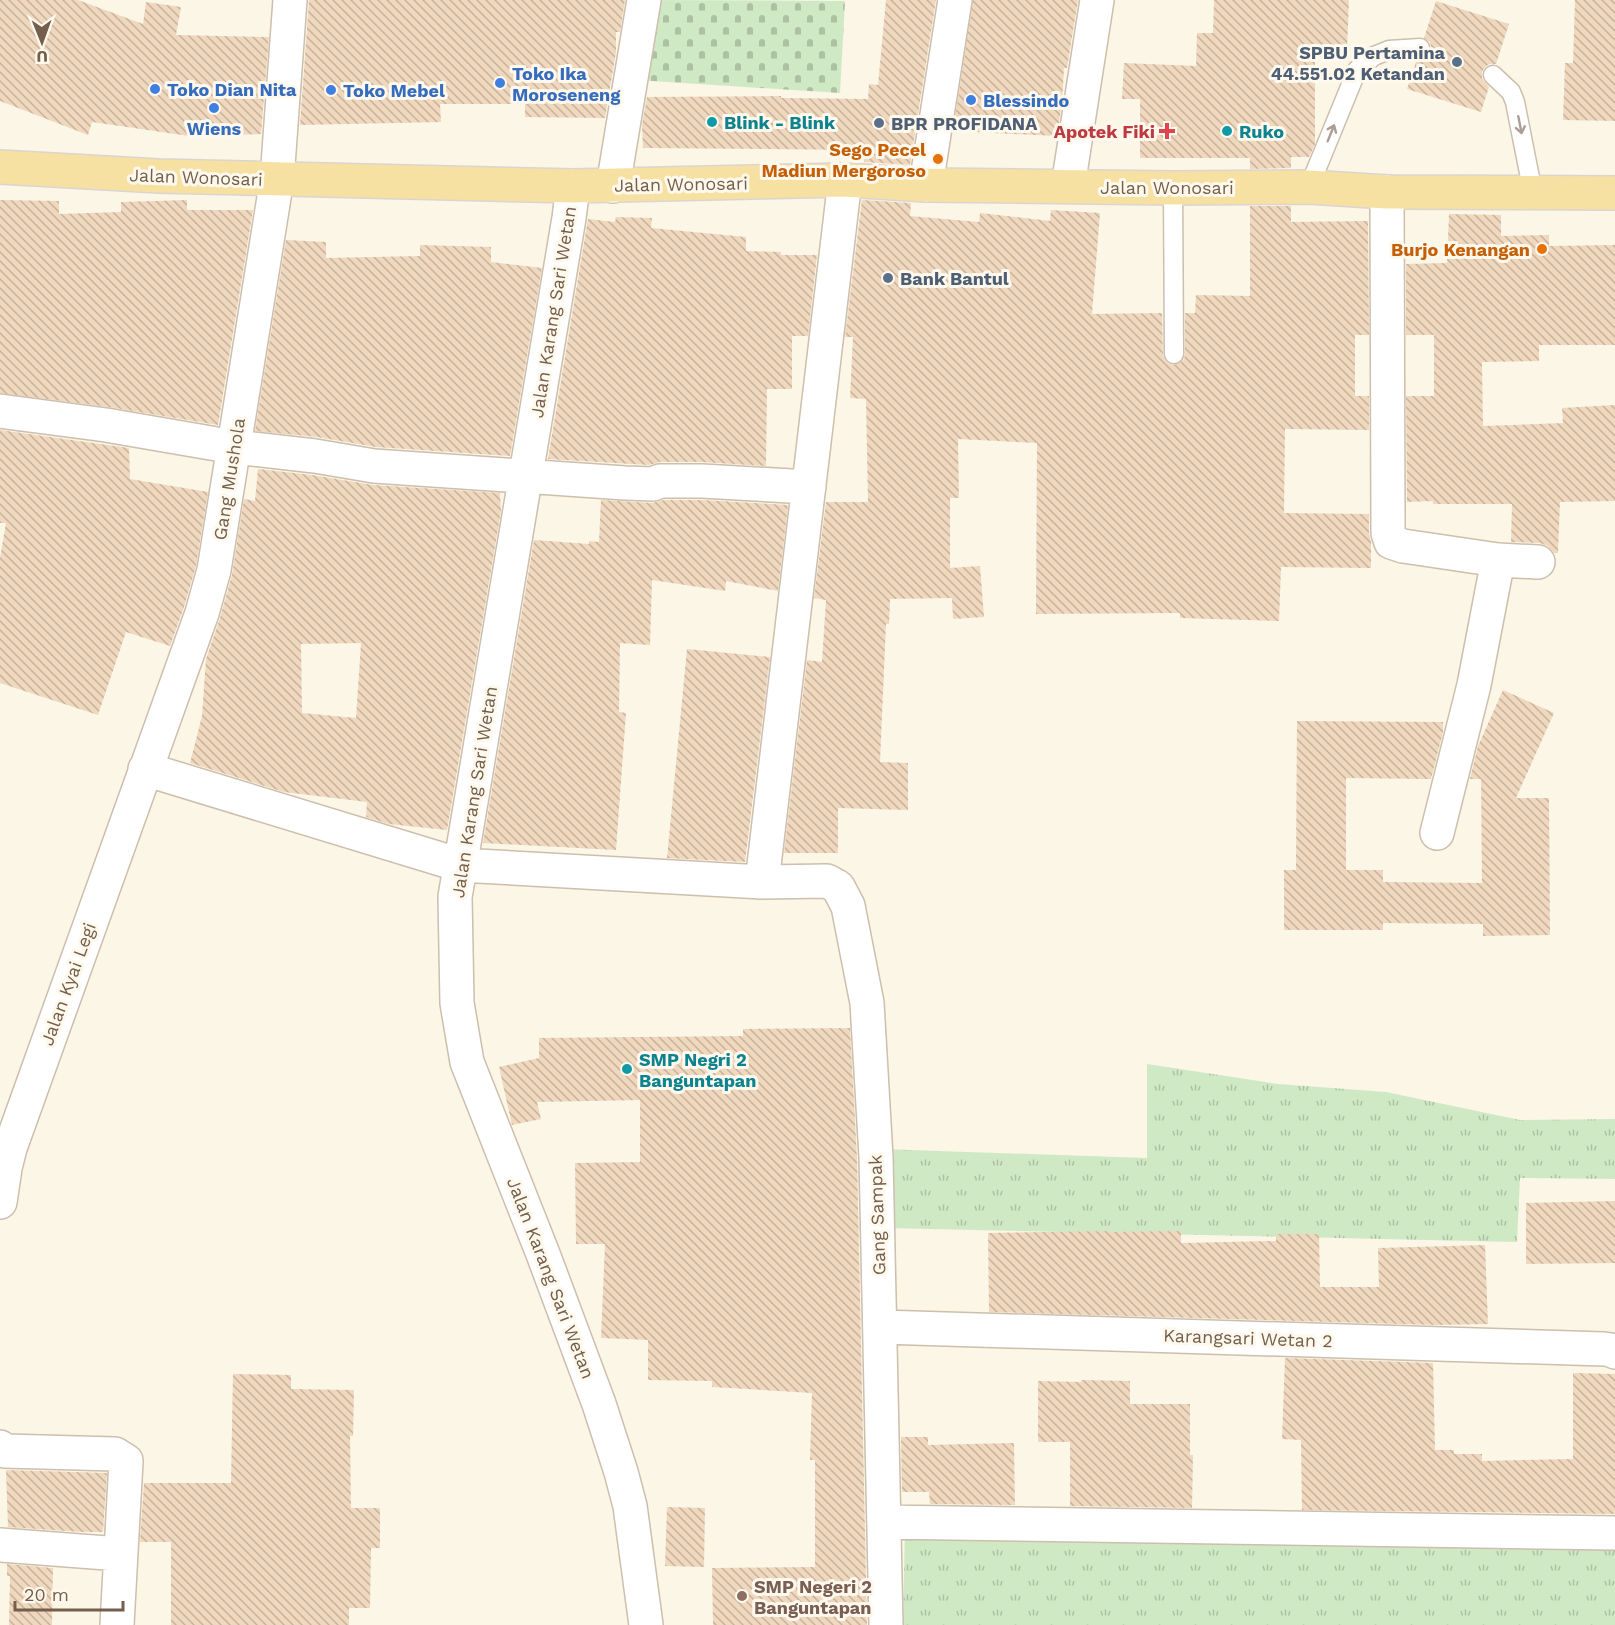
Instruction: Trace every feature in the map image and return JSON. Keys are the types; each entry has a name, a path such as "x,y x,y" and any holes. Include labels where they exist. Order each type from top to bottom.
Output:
{"main road":[{"name":"Jalan Wonosari","path":"0,167 159,176 573,186 845,180 926,185 1309,187 1387,192 1615,194"}],"street":[{"name":"Gang Mushola","path":"146,769 202,613 211,581 277,179 290,0"},
{"path":"613,186 644,0"},
{"path":"926,185 955,0"},
{"path":"1068,186 1097,0"},
{"path":"762,882 845,180"},
{"name":"Jalan Karang Sari Wetan","path":"573,186 455,897 457,1003 467,1062 547,1265 621,1472 630,1506 646,1625"},
{"path":"1387,192 1388,534 1391,542 1403,546 1498,560 1538,562"},
{"path":"0,411 374,466 625,483 702,481 809,487"},
{"path":"1437,833 1474,685 1498,560"},
{"name":"Gang Sampak","path":"146,769 460,865 762,882 827,881 838,887 848,906 867,1003 876,1157 886,1625"},
{"name":"Jalan Kyai Legi","path":"0,1202 10,1148 146,769"},
{"name":"Karangsari Wetan 2","path":"881,1327 1592,1349 1615,1352"},
{"path":"0,1447 5,1451 116,1454 126,1461 117,1625"},
{"path":"884,1522 1615,1533"},
{"path":"0,1545 120,1554"}],"lane":[{"path":"1309,187 1357,70 1374,56 1389,50 1420,48"},
{"path":"1493,75 1511,92 1515,102 1533,193"},
{"path":"1173,188 1174,354"}],"green space":[{"path":"648,0 845,1 840,93 637,80"},
{"path":"1147,1064 1278,1084 1386,1092 1520,1120 1615,1119 1615,1179 1520,1178 1517,1242 885,1228 881,1149 1147,1158"},
{"path":"905,1524 1615,1537 1615,1625 903,1625"}],"building":[{"path":"0,0 78,0 143,24 146,2 181,7 176,35 269,37 261,134 189,136 92,122 88,135 0,101"},
{"path":"309,0 625,0 620,32 616,32 616,52 605,118 525,117 525,104 440,104 441,122 300,125"},
{"path":"886,0 936,0 910,165 864,162 865,150 643,148 642,125 647,97 781,96 781,98 868,99 869,84 878,85"},
{"path":"973,0 1078,0 1067,68 1064,68 1057,136 953,131"},
{"path":"1214,0 1349,0 1347,50 1315,48 1315,144 1309,157 1291,157 1291,168 1250,169 1250,158 1140,158 1140,99 1122,99 1124,63 1196,66 1197,33 1213,33"},
{"path":"1575,0 1615,0 1615,121 1563,120 1565,63 1573,63"},
{"name":"SPBU Pertamina 44.551.02 Ketandan","path":"1436,1 1509,24 1496,64 1489,64 1482,72 1482,79 1489,87 1481,112 1407,89 1417,59 1426,58 1430,52 1430,42 1424,38"},
{"path":"0,200 59,201 59,214 121,212 121,202 187,200 187,210 253,210 218,425 109,407 0,393"},
{"path":"862,200 911,203 910,216 979,222 980,213 1050,221 1051,210 1100,213 1092,314 1162,313 1163,355 1169,364 1173,365 1184,359 1185,313 1195,313 1196,295 1250,296 1250,206 1291,206 1291,222 1368,221 1369,335 1355,335 1355,396 1369,396 1369,430 1285,429 1284,513 1369,514 1371,568 1281,567 1279,621 1180,618 1180,613 1036,614 1037,443 958,439 959,498 950,498 950,568 980,566 984,617 953,619 952,598 890,599 889,624 886,624 880,762 908,763 908,810 838,808 838,853 784,853 807,660 822,662 826,600 814,598 826,502 868,502 866,399 850,398 853,337 845,337"},
{"path":"1449,214 1501,215 1501,236 1549,235 1549,246 1615,245 1615,345 1539,345 1539,361 1482,362 1483,426 1563,423 1562,408 1615,405 1615,501 1560,502 1558,553 1554,553 1548,546 1540,543 1511,542 1512,504 1407,502 1406,396 1434,396 1434,335 1406,335 1406,264 1447,263"},
{"path":"616,217 652,218 651,228 746,237 746,251 781,252 781,255 817,255 808,336 792,336 792,389 767,389 766,466 702,462 660,462 649,465 548,459 588,219 615,222"},
{"path":"286,240 326,242 326,258 420,256 420,245 491,247 491,262 542,268 510,456 376,447 317,437 255,431"},
{"path":"0,430 129,448 130,479 208,492 196,566 170,646 126,632 98,715 0,683 0,558 6,523 0,523"},
{"path":"258,469 373,485 500,493 501,511 447,830 389,824 366,817 367,802 284,792 190,763 202,716 206,659 232,575 244,499 255,501","holes":["361,643 356,718 302,713 301,644"]},
{"path":"601,500 652,503 664,500 701,500 788,505 778,591 726,581 725,591 652,580 650,645 620,643 619,712 626,713 616,850 483,843 534,540 589,544 589,541 599,542"},
{"path":"687,649 770,657 745,862 667,858"},
{"path":"1503,690 1554,713 1516,798 1549,798 1550,935 1483,936 1483,924 1383,923 1383,930 1284,930 1284,870 1296,870 1297,721 1443,722 1443,732 1431,779 1346,778 1346,870 1383,870 1383,882 1482,883 1481,779 1470,779 1478,746"},
{"path":"850,1028 857,1158 867,1625 713,1625 712,1568 815,1567 815,1460 810,1460 812,1393 712,1387 712,1381 648,1380 648,1340 601,1338 605,1244 576,1244 575,1163 640,1162 640,1100 537,1102 541,1119 512,1125 499,1067 539,1058 539,1038 743,1036 743,1029"},
{"path":"1615,1201 1615,1263 1526,1264 1526,1203"},
{"path":"1181,1231 1181,1243 1276,1241 1276,1234 1319,1234 1320,1287 1379,1287 1378,1248 1485,1245 1488,1324 1437,1325 989,1312 988,1233"},
{"path":"1285,1358 1433,1363 1435,1450 1454,1450 1454,1454 1482,1454 1482,1461 1573,1459 1573,1373 1615,1374 1615,1514 1302,1510 1301,1440 1282,1439"},
{"path":"233,1374 291,1375 291,1389 354,1390 353,1436 350,1436 351,1508 380,1508 380,1548 371,1548 370,1608 349,1608 349,1625 171,1625 171,1542 140,1542 144,1483 231,1483"},
{"path":"1081,1380 1130,1381 1130,1404 1190,1404 1190,1455 1193,1455 1192,1508 1070,1506 1070,1442 1038,1442 1038,1381 1081,1382"},
{"path":"901,1437 928,1437 928,1445 1014,1443 1015,1505 930,1504 929,1492 902,1492"},
{"path":"6,1470 107,1473 103,1532 8,1527"},
{"path":"667,1507 705,1508 704,1567 665,1566"},
{"path":"7,1564 53,1568 52,1625 9,1625 10,1576 7,1576"}],"place":[{"name":"SPBU Pertamina 44.551.02 Ketandan","path":"1457,62"},
{"name":"Toko Ika Moroseneng","path":"500,83"},
{"name":"Toko Dian Nita","path":"155,89"},
{"name":"Toko Mebel","path":"331,90"},
{"name":"Blessindo","path":"971,100"},
{"name":"Wiens","path":"214,108"},
{"name":"Blink - Blink","path":"712,122"},
{"name":"BPR PROFIDANA","path":"879,123"},
{"name":"Apotek Fiki","path":"1167,131"},
{"name":"Ruko","path":"1227,131"},
{"name":"Sego Pecel Madiun Mergoroso","path":"938,159"},
{"name":"Burjo Kenangan","path":"1542,249"},
{"name":"Bank Bantul","path":"888,278"},
{"name":"SMP Negri 2 Banguntapan","path":"627,1069"},
{"name":"SMP Negeri 2 Banguntapan","path":"742,1596"}]}
